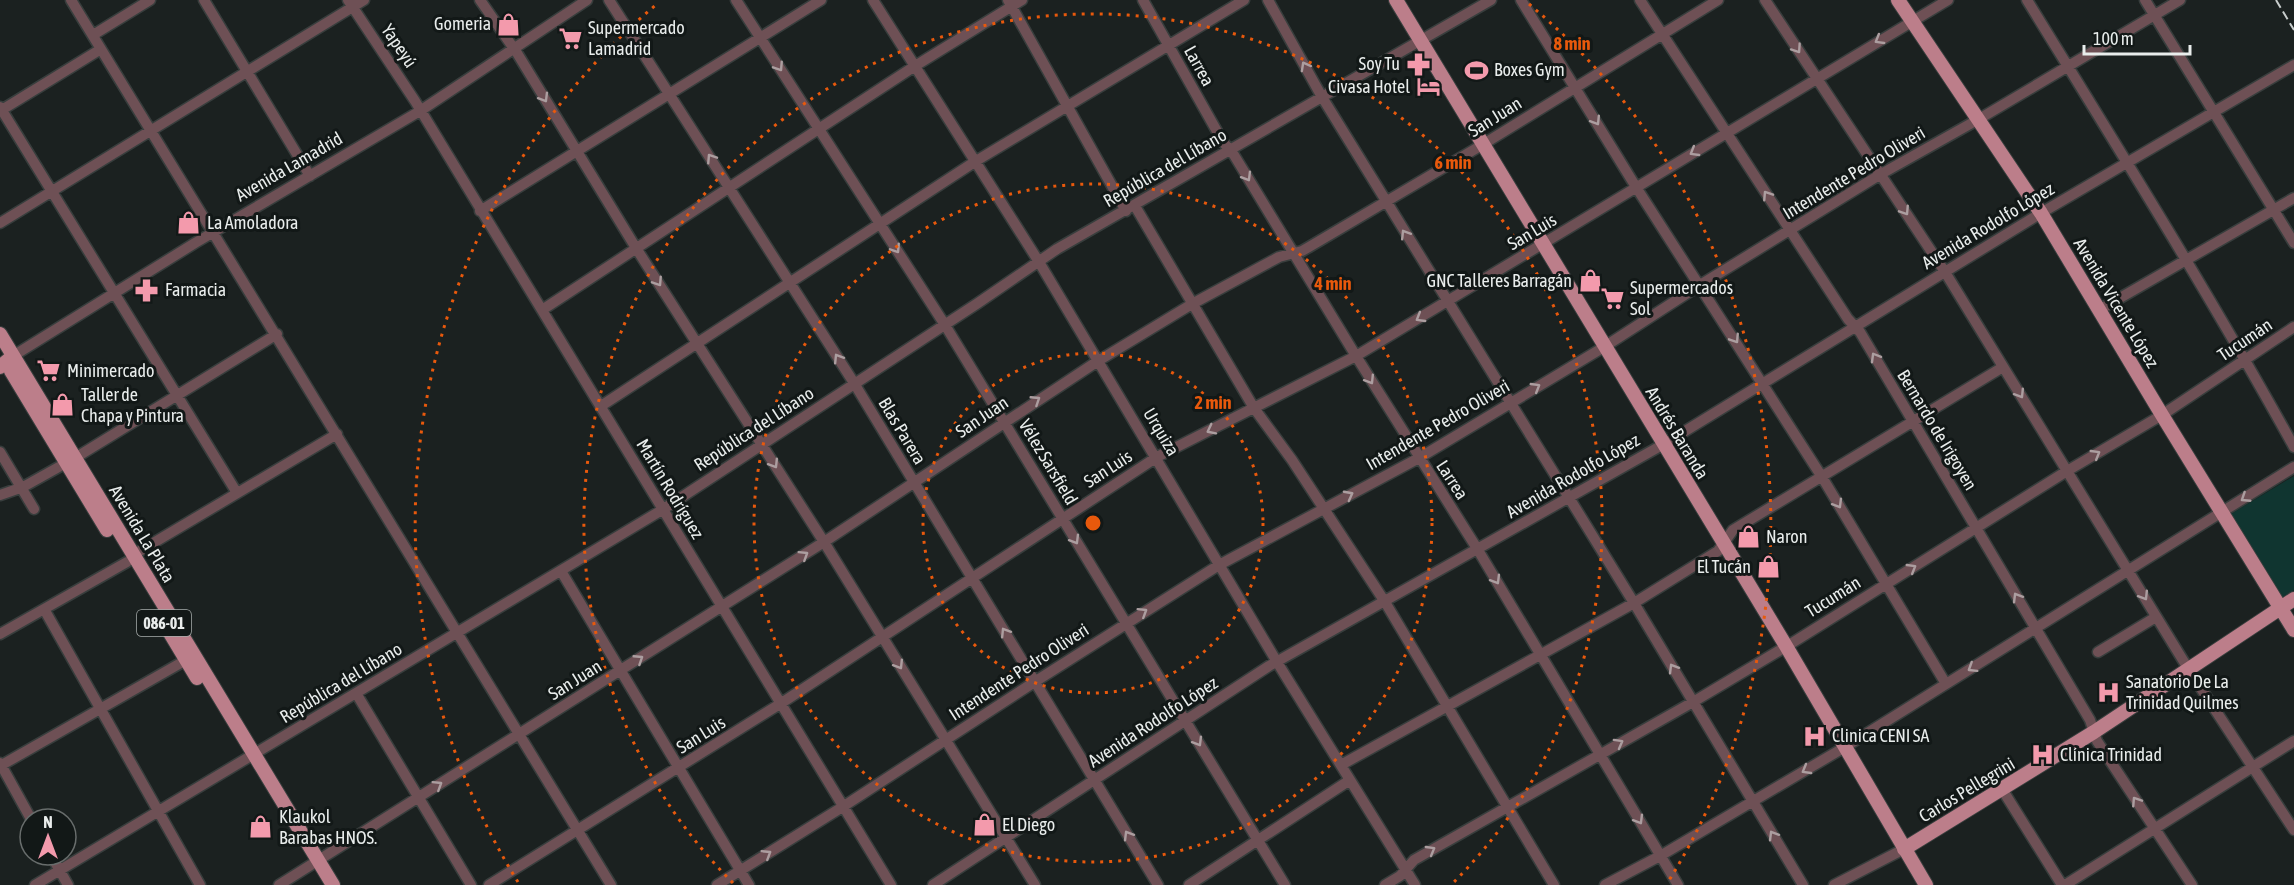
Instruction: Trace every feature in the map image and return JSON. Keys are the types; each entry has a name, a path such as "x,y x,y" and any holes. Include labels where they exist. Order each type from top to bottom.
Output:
{"main road":[{"name":"Andrés Baranda","path":"1396,0 1423,40 1789,644 1907,847 1926,885"},
{"name":"Andrés Baranda","path":"1405,0 1423,40"},
{"name":"Avenida Vicente López","path":"1898,0 2041,213 2162,416 2294,630"},
{"name":"086-01","path":"0,334 4,360"},
{"name":"Avenida La Plata","path":"4,360 71,460 315,863 333,885"},
{"name":"Avenida La Plata","path":"130,559 186,660 251,757"},
{"name":"Carlos Pellegrini","path":"1907,847 2094,732 2294,599"},
{"name":"Andrés Baranda","path":"1907,847 1935,885"},
{"name":"Avenida La Plata","path":"315,863 323,885"}],"street":[{"path":"71,0 611,885"},
{"path":"93,35 150,0"},
{"path":"204,0 310,176"},
{"path":"0,223 247,71 351,3 364,0"},
{"path":"480,0 513,48 636,248 824,542 1035,885"},
{"name":"Avenida Lamadrid","path":"4,360 213,231 420,111 587,0"},
{"name":"Blas Parera","path":"609,0 854,383 1158,885"},
{"name":"Vélez Sarsfield","path":"736,0 945,325 1285,885"},
{"path":"480,211 821,0"},
{"name":"Urquiza","path":"873,0 1039,262 1277,662 1414,885"},
{"path":"542,310 1010,3 1022,0"},
{"name":"Larrea","path":"1143,0 1223,142 1478,550 1678,885"},
{"path":"601,406 976,161 1244,0"},
{"path":"1268,0 1322,97 1634,603 1803,885"},
{"name":"República del Líbano","path":"35,885 662,510 945,325 1056,249 1491,0"},
{"path":"1521,0 1636,187 1822,477 1947,684"},
{"name":"Bernardo de Irigoyen","path":"1640,0 1848,319 1856,327 2090,720 2097,741 2192,885"},
{"name":"San Juan","path":"279,885 824,542 1098,361 1192,304 1279,257 1309,247 1485,143 1718,0"},
{"path":"1765,0 1945,272 2189,670 2294,830"},
{"name":"San Luis","path":"489,885 780,704 1157,457 1356,356 1948,0"},
{"path":"2027,0 2186,260 2294,447"},
{"path":"2145,0 2294,243"},
{"name":"Intendente Pedro Oliveri","path":"717,885 1219,565 1419,458 1607,345 1881,174 1979,120 2180,0"},
{"name":"Yapeyú","path":"351,3 420,111"},
{"path":"1010,3 1067,105 1130,208 1192,304 1254,408 1292,460 1385,602 1554,885"},
{"path":"101,49 1,109 237,493"},
{"name":"Avenida Rodolfo López","path":"933,885 1277,662 1667,442 2041,213 2294,65"},
{"name":"Martín Rodríguez","path":"420,111 891,885"},
{"path":"2099,309 2294,198"},
{"name":"Tucumán","path":"1385,885 1400,876 1414,860 1694,702 2067,471 2162,416 2294,327"},
{"path":"0,495 22,487 71,460 276,334"},
{"path":"1341,765 1448,708 1634,603 1718,551 1734,530 2003,367"},
{"path":"0,634 130,559 337,434"},
{"path":"0,452 34,509"},
{"path":"1605,885 1660,856 1848,745 2294,467"},
{"path":"561,571 749,885"},
{"path":"44,609 200,885"},
{"path":"2098,652 2157,617"},
{"path":"24,807 0,764 186,660"},
{"path":"356,693 471,885"},
{"path":"2002,789 2063,885 2294,741"},
{"path":"1189,885 1350,780"},
{"name":"Carlos Pellegrini","path":"1834,885 1907,847"},
{"path":"58,867 68,885"}],"green space":[{"path":"2294,476 2294,590 2282,598 2229,515"}],"railway":[{"path":"2276,0 2294,30"}],"place":[{"name":"Gomeria","path":"509,24"},
{"name":"Supermercado Lamadrid","path":"570,38"},
{"name":"Soy Tu","path":"1418,64"},
{"name":"Boxes Gym","path":"1476,70"},
{"name":"Civasa Hotel","path":"1428,87"},
{"name":"La Amoladora","path":"189,223"},
{"name":"GNC Talleres Barragán","path":"1590,281"},
{"name":"Farmacia","path":"147,290"},
{"name":"Supermercados Sol","path":"1612,298"},
{"name":"Minimercado","path":"49,371"},
{"name":"Taller de Chapa y Pintura","path":"63,405"},
{"name":"Naron","path":"1748,537"},
{"name":"El Tucán","path":"1769,567"},
{"name":"Sanatorio De La Trinidad Quilmes","path":"2108,692"},
{"name":"Clinica CENI SA","path":"1814,736"},
{"name":"Clínica Trinidad","path":"2042,755"},
{"name":"El Diego","path":"984,825"},
{"name":"Klaukol Barabas HNOS.","path":"261,827"}]}
